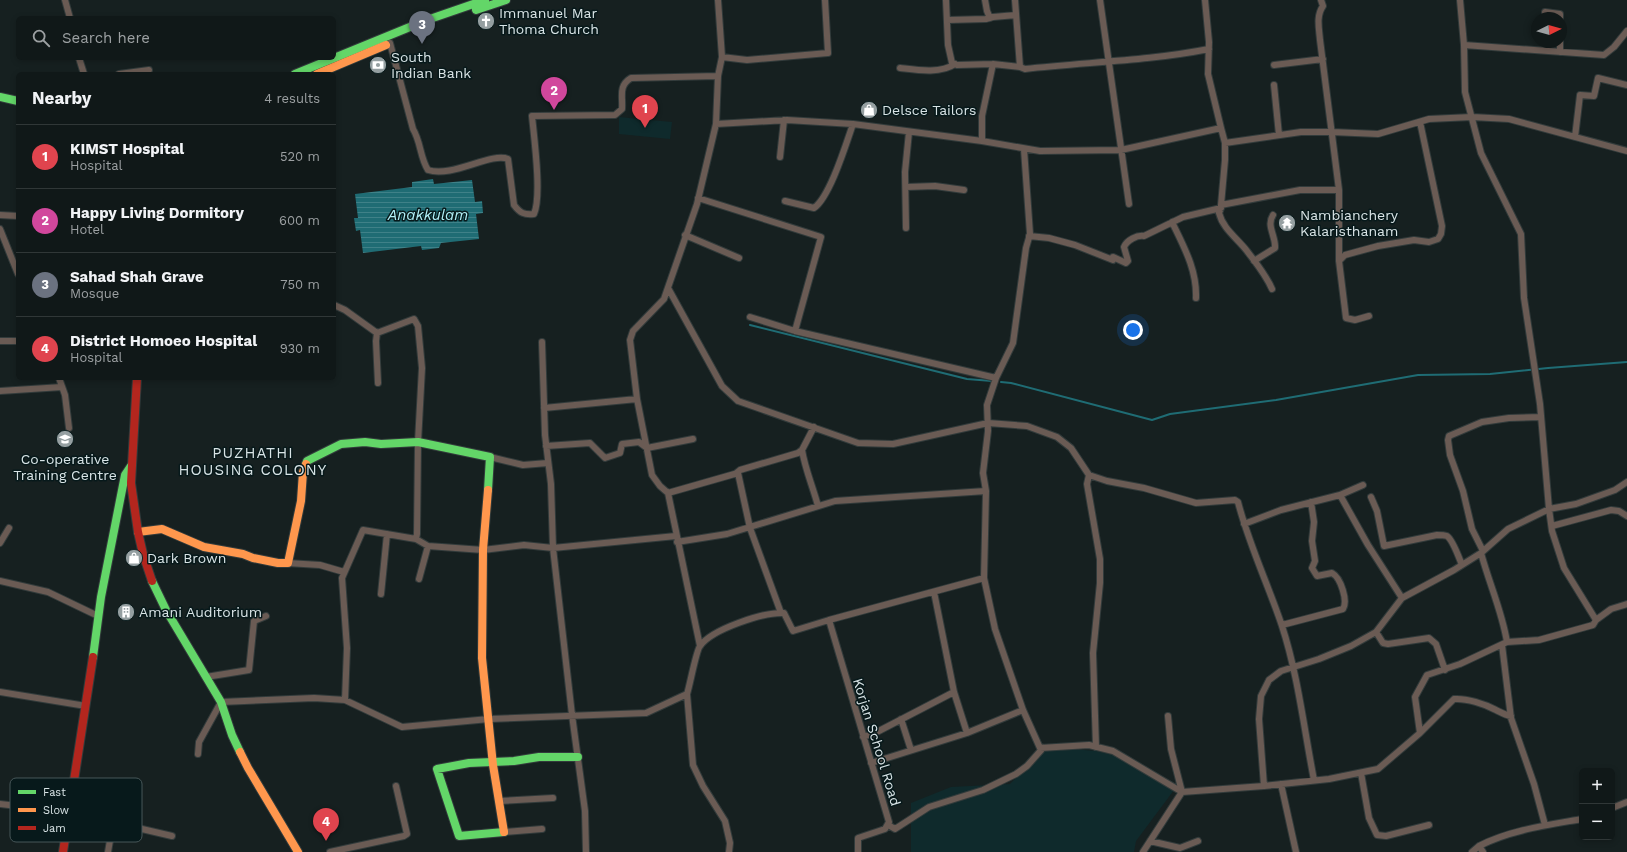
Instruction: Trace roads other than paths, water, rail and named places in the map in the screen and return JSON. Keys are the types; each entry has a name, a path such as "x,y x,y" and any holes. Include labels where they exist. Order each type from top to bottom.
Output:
{"main road":[{"path":"336,57 427,20 485,0"},
{"path":"322,72 418,30 506,0"},
{"path":"300,72 329,60"},
{"path":"0,90 16,94"},
{"path":"0,97 16,101"},
{"path":"137,380 130,483 138,532 143,554 152,581 180,634 221,702 232,734 248,768 298,852"},
{"path":"138,532 162,529 204,547 244,554 253,558 278,563 288,563 299,509 303,472 307,461 341,444 365,442 381,444 418,442 490,457 483,550 482,658 493,761 505,832 459,836 437,769 469,763 493,761 514,761 539,757 578,757"},
{"path":"74,778 98,616 121,492 125,475 131,465"},
{"path":"63,852 64,842"}],"street":[{"path":"65,0 69,16"},
{"path":"718,0 722,57 718,76 716,124 698,198 664,299 633,331 630,340 637,399 652,474 660,486 668,493 676,539 700,646 688,694 693,764 703,786 725,821 730,843 730,852"},
{"path":"722,57 747,60 828,53 825,0"},
{"path":"946,0 948,45 952,63 955,64"},
{"path":"985,0 990,18"},
{"path":"1015,0 1020,66"},
{"path":"1100,0 1129,204"},
{"path":"1205,0 1209,49 1208,74 1225,143 1225,160 1219,214 1224,225 1265,274 1272,289"},
{"path":"1321,0 1323,6 1318,19 1339,190 1339,261 1346,318 1355,320 1369,316"},
{"path":"1460,0 1464,45 1465,92 1481,153 1521,234 1524,298 1542,417 1549,509 1552,526 1564,568 1596,620"},
{"path":"947,20 1016,15"},
{"path":"1464,45 1604,55 1614,47 1627,30"},
{"path":"390,43 413,129 417,136 423,163 428,170 434,172 451,170 499,158 508,159 514,205 519,211 525,214 534,214 537,208 537,169 532,116 615,115 622,109 622,94 625,82 631,78 718,76"},
{"path":"900,68 927,70 947,68 955,64 993,64 1020,66 1026,69 1178,55 1209,49"},
{"path":"1274,65 1323,59"},
{"path":"80,60 83,72"},
{"path":"982,141 982,116 993,64"},
{"path":"134,72 149,70"},
{"path":"1575,137 1580,95 1594,96 1598,78 1627,85"},
{"path":"1274,85 1279,135"},
{"path":"1225,143 1279,135 1332,132 1378,134 1429,119 1472,117 1509,119 1627,151"},
{"path":"716,124 784,120 853,124 982,141 1040,151 1121,150 1221,128"},
{"path":"780,157 784,120"},
{"path":"1339,261 1345,255 1378,246 1414,240 1429,242 1438,239 1441,234 1442,226 1420,122"},
{"path":"785,200 814,208 820,204 836,172 853,124"},
{"path":"906,228 908,132"},
{"path":"1024,148 1029,208 1029,236 1013,343 996,378 987,405 988,431 983,473 986,491 984,578 995,629 1023,710 1040,748 1089,745 1113,751 1182,792 1264,786 1378,770 1420,733 1454,699 1481,704 1504,715 1511,716"},
{"path":"906,187 935,186 964,190"},
{"path":"1029,236 1049,238 1068,243 1113,260 1113,257 1126,263 1128,261 1124,247 1126,243 1183,217 1221,206 1300,190 1339,190"},
{"path":"698,198 821,237 795,331"},
{"path":"0,215 16,216"},
{"path":"1254,261 1275,248 1270,224 1273,215"},
{"path":"1172,222 1193,269 1196,298"},
{"path":"0,229 16,269"},
{"path":"685,235 739,258"},
{"path":"668,288 722,386 738,401 858,443 893,444 988,423 1027,426 1057,437 1071,448 1089,474 1106,481 1144,488 1196,503 1235,500 1238,502 1253,553 1282,625 1294,666 1314,780"},
{"path":"336,305 346,310 377,333"},
{"path":"750,317 795,331 996,378"},
{"path":"377,333 414,319 418,326 422,368 418,442 416,539"},
{"path":"377,333 378,383"},
{"path":"0,341 16,341"},
{"path":"542,342 546,446 553,548 572,715 585,811 586,852"},
{"path":"60,380 65,395 70,428"},
{"path":"0,391 62,387"},
{"path":"544,408 637,399"},
{"path":"1542,417 1508,418 1482,422 1449,436 1448,440 1450,455 1463,491 1472,529 1482,552 1489,581 1500,609 1505,644 1511,716 1534,784 1545,825"},
{"path":"814,427 802,450 804,466 810,479 818,506"},
{"path":"546,446 590,443 605,458 620,453 622,444 639,442 647,448 693,439"},
{"path":"668,493 735,474 740,470 802,450"},
{"path":"490,457 523,465 548,464"},
{"path":"735,474 738,473 750,528 781,613 784,613 793,631 984,578"},
{"path":"1089,474 1087,484 1100,559 1100,583 1093,653 1096,747"},
{"path":"1264,786 1259,719 1261,696 1268,680 1282,671 1294,666 1319,659 1351,646 1376,632 1402,598 1462,565 1482,552 1508,530 1549,509 1576,504 1615,490 1627,482"},
{"path":"1244,524 1281,510 1340,495 1363,485"},
{"path":"345,700 347,648 342,578 363,530 416,539 428,546 483,550 524,545 553,548 727,534 836,501 986,491"},
{"path":"1340,495 1368,545 1402,598"},
{"path":"1371,497 1377,511 1384,546 1437,535 1445,535 1453,545 1462,565"},
{"path":"1282,625 1343,609 1345,605 1342,591 1335,575 1332,573 1317,576 1312,568 1315,561 1312,541 1314,522 1311,502"},
{"path":"1552,526 1611,510 1619,511 1627,516"},
{"path":"0,543 10,528"},
{"path":"381,594 387,534"},
{"path":"419,579 428,546"},
{"path":"286,563 320,565 344,572"},
{"path":"0,581 48,592 98,616"},
{"path":"934,592 954,692 967,733"},
{"path":"1420,733 1415,697 1427,674 1445,670 1505,644 1539,640 1592,625 1596,620 1611,609 1627,604"},
{"path":"700,646 718,632 730,626 751,618 781,613"},
{"path":"206,677 249,670 254,621 266,616"},
{"name":"Korjan School Road","path":"829,620 870,763 889,822 885,830 858,838 858,852"},
{"path":"1376,632 1383,643 1388,644 1429,638 1436,644 1445,670"},
{"path":"0,692 86,706"},
{"path":"863,737 954,692"},
{"path":"198,754 199,742 221,702 314,698 345,700 402,727 489,719 646,713 688,694"},
{"path":"870,763 967,733 1023,710"},
{"path":"1143,852 1182,792 1171,748 1168,716"},
{"path":"901,719 911,750"},
{"path":"890,826 894,829 929,807 983,790 1016,774 1028,766 1043,748"},
{"path":"1361,773 1369,818 1377,835 1386,836 1429,825"},
{"path":"1281,784 1296,852"},
{"path":"330,852 404,836 407,834 396,786"},
{"path":"500,801 553,798"},
{"path":"1615,807 1627,802"},
{"path":"0,804 10,805"},
{"path":"1472,852 1479,846 1491,840 1545,825 1579,819"},
{"path":"142,829 172,836"},
{"path":"505,832 542,829"},
{"path":"1150,841 1180,848 1198,841"},
{"path":"108,852 110,842"},
{"path":"1479,846 1483,852"}],"water":[{"name":"Anakkulam","path":"433,179 434,184 472,180 475,202 482,201 483,213 476,214 479,239 441,243 439,248 422,250 421,246 363,253 360,230 356,231 354,218 358,218 355,194 412,187 412,182"}],"waterway":[{"path":"750,325 967,379 992,381"},
{"path":"1001,382 1011,383 1152,420 1170,414 1276,400 1418,375 1490,374 1627,362"}],"place":[{"name":"Immanuel Mar Thoma Church","path":"486,21"},
{"name":"Sahad Shah Grave","path":"422,44"},
{"name":"South Indian Bank","path":"378,65"},
{"name":"Happy Living Dormitory","path":"554,110"},
{"name":"Delsce Tailors","path":"869,110"},
{"name":"KIMST Hospital","path":"645,128"},
{"name":"Nambianchery Kalaristhanam","path":"1287,223"},
{"name":"Co-operative Training Centre","path":"65,439"},
{"name":"Dark Brown","path":"134,558"},
{"name":"Amani Auditorium","path":"126,612"},
{"name":"District Homoeo Hospital","path":"326,841"}],"district":[{"name":"PUZHATHI HOUSING COLONY","path":"253,462"}]}
